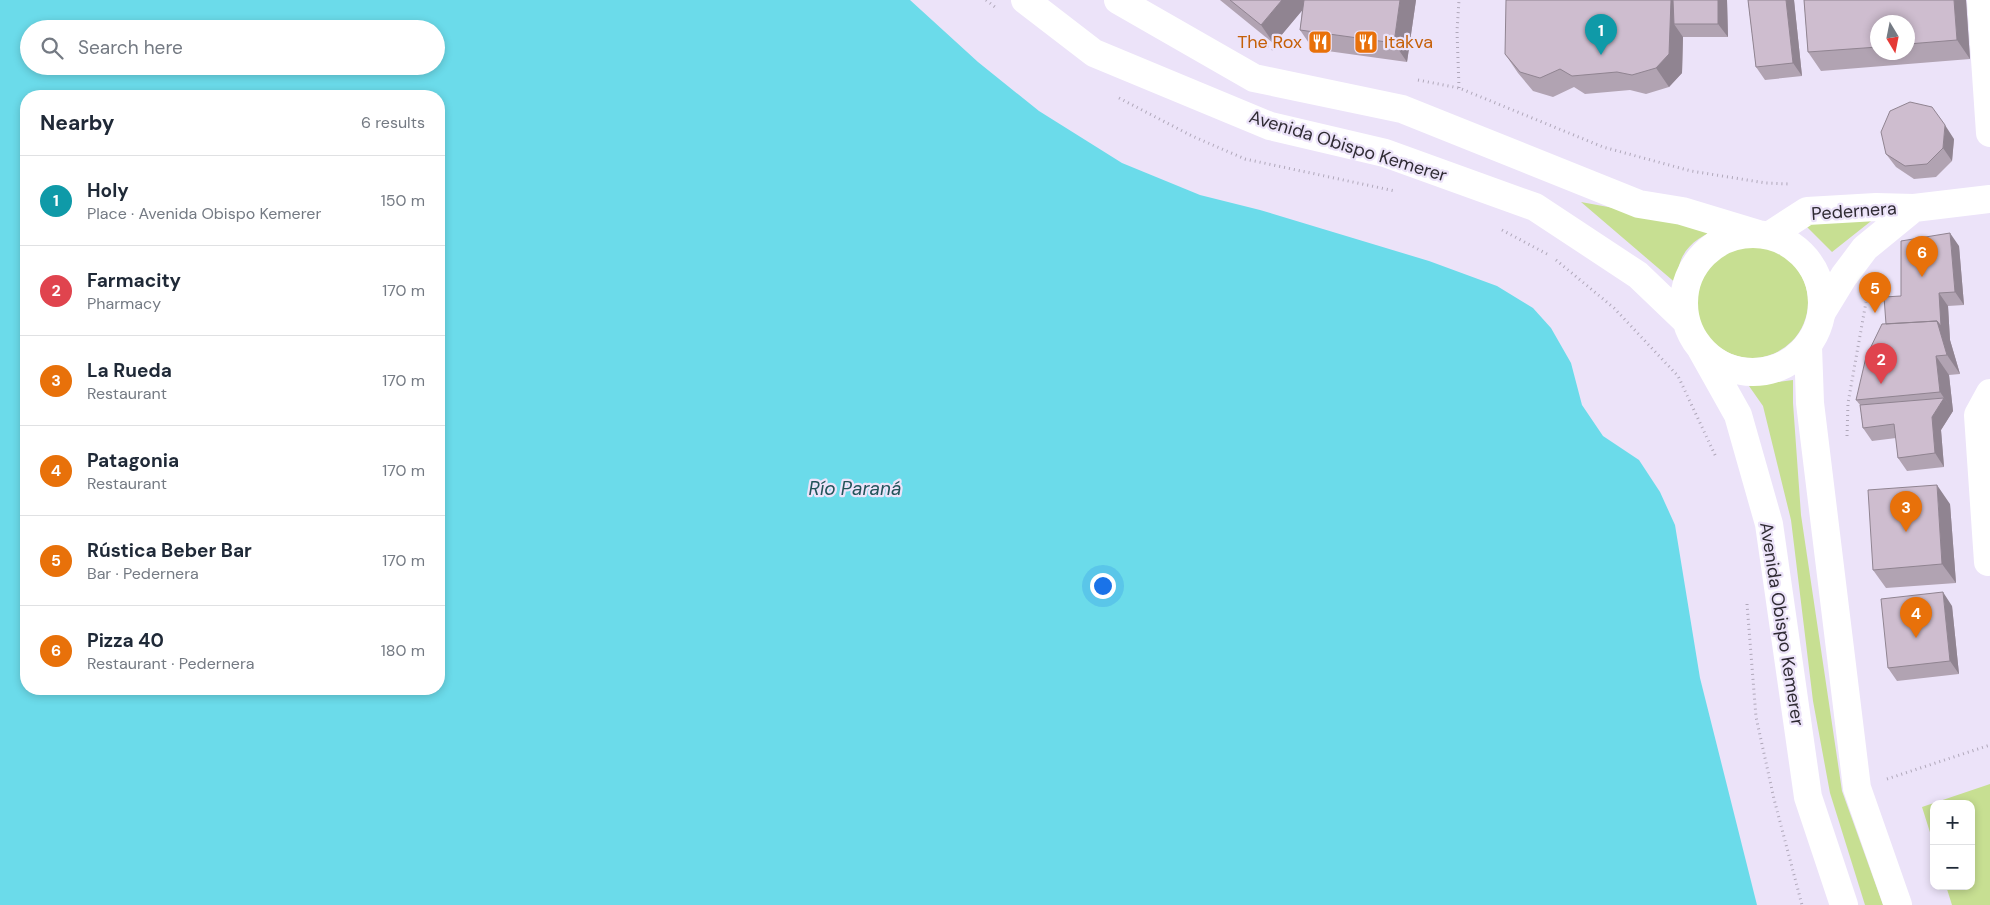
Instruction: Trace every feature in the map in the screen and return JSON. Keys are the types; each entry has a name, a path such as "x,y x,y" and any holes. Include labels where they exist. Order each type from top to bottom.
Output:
{"main road":[{"name":"Avenida Obispo Kemerer","path":"1118,0 1254,78 1402,110 1639,204 1682,211 1764,234 1789,243 1804,256 1816,272 1822,292 1822,312 1817,330 1808,346 1790,361 1767,370 1743,371 1720,364 1701,349"},
{"path":"1981,0 1990,133"},
{"name":"Avenida Obispo Kemerer","path":"1014,7 1094,52 1270,126 1385,153 1535,207 1638,275 1686,321"},
{"name":"Pedernera","path":"1764,234 1807,212 1876,207 1914,208 1990,199"},
{"name":"Pedernera","path":"1822,312 1844,276 1865,248 1914,208"},
{"name":"Avenida Obispo Kemerer","path":"1764,234 1737,236 1723,241 1700,258 1689,278 1684,299 1686,321 1692,336 1738,415 1769,524 1808,797 1844,905"},
{"name":"Avenida Obispo Kemerer","path":"1808,346 1810,403 1857,788 1898,905"},
{"path":"1988,562 1978,415 1990,393"}],"path":[{"path":"986,0 1014,7"},
{"path":"1459,0 1456,31 1459,88"},
{"path":"1246,37 1280,52"},
{"path":"1413,80 1459,88 1603,148 1692,171 1766,183 1794,184"},
{"path":"1115,95 1192,136 1245,159 1403,193"},
{"path":"1495,226 1552,257 1614,308 1666,362 1678,376 1719,464"},
{"path":"1846,440 1848,404 1867,297"},
{"path":"1747,600 1756,717 1774,800 1802,905"},
{"path":"1887,779 1990,745"},
{"path":"1885,769 1890,787"}],"green space":[{"path":"1581,202 1722,228 1703,236 1688,248 1680,264 1678,285"},
{"path":"1880,214 1832,252 1805,225"},
{"path":"1752,246 1774,250 1792,262 1804,280 1808,302 1804,324 1792,342 1774,354 1752,358 1730,354 1712,342 1700,324 1696,302 1700,280 1712,262 1730,250"},
{"path":"1793,380 1801,515 1842,791 1883,905 1865,905 1830,793 1813,701 1791,520 1763,406 1749,386"},
{"path":"1990,784 1990,905 1952,905 1947,890 1975,890 1975,800 1943,800"},
{"path":"1930,804 1930,832 1922,807"}],"water":[{"name":"Río Paraná","path":"0,0 910,0 978,62 1039,111 1122,163 1200,195 1260,210 1429,261 1497,286 1533,308 1551,328 1571,363 1582,405 1603,436 1639,460 1660,492 1675,525 1700,678 1757,905 0,905"}],"building":[{"path":"1230,0 1282,0 1261,25"},
{"path":"1304,0 1400,0 1394,43 1300,30"},
{"path":"1506,0 1671,0 1669,54 1656,68 1632,75 1617,72 1572,76 1560,69 1540,78 1520,72 1505,54"},
{"path":"1673,0 1718,0 1718,24 1674,24"},
{"path":"1748,0 1786,0 1793,63 1756,67"},
{"path":"1804,0 1954,0 1957,40 1915,43 1915,15 1870,15 1870,48 1808,52"},
{"path":"1910,102 1932,107 1945,125 1943,148 1927,164 1905,166 1886,154 1881,132 1890,111"},
{"path":"1950,233 1955,292 1939,293 1941,326 1937,321 1886,324 1884,297 1901,296 1901,241"},
{"path":"1937,321 1947,355 1936,356 1940,392 1856,400 1866,357 1882,324"},
{"path":"1944,398 1932,417 1935,453 1898,458 1894,424 1863,428 1860,405"},
{"path":"1937,485 1942,564 1873,570 1868,490"},
{"path":"1943,592 1950,661 1888,668 1881,599"}],"place":[{"name":"The Rox","path":"1320,42"},
{"name":"Itakva","path":"1366,42"},
{"name":"Holy","path":"1601,55"},
{"name":"Pizza 40","path":"1922,277"},
{"name":"Rústica Beber Bar","path":"1875,313"},
{"name":"Farmacity","path":"1881,384"},
{"name":"La Rueda","path":"1906,532"},
{"name":"Patagonia","path":"1916,638"}]}
